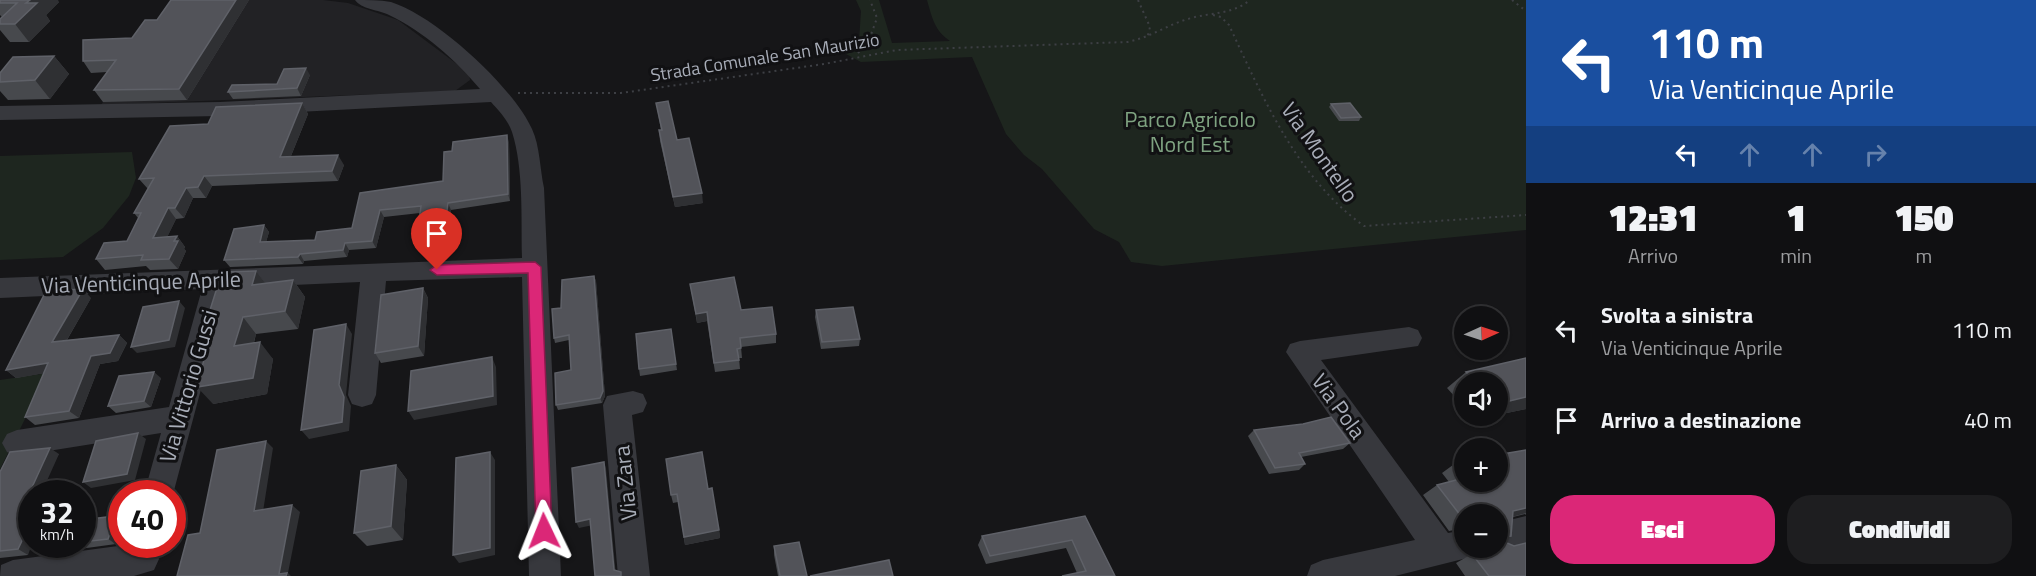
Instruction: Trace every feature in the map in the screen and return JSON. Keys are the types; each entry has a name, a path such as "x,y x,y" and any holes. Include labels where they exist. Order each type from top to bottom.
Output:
{"street":[{"path":"364,0 388,7 416,21 470,64 516,118 524,133 532,188 546,576"},
{"path":"0,113 220,109 496,95"},
{"name":"Via Venticinque Aprile","path":"0,288 535,267"},
{"path":"362,395 374,272"},
{"name":"Via Vittorio Gussi","path":"162,480 218,279"},
{"name":"Via Pola","path":"1409,338 1300,352 1453,548"},
{"name":"Via Zara","path":"633,403 616,405 634,576"},
{"path":"17,443 178,418"},
{"path":"1508,535 1526,531"},
{"path":"1323,576 1453,548"},
{"path":"13,576 142,560"}],"path":[{"path":"857,54 874,33 877,18 870,0"},
{"path":"1138,0 1150,27 1147,39"},
{"name":"Strada Comunale San Maurizio","path":"496,95 525,92 621,93 824,64 857,54 963,47 1058,46 1147,39 1188,19 1239,9 1250,0"},
{"path":"1512,0 1526,11"},
{"name":"Via Montello","path":"1212,14 1221,17 1229,25 1276,119 1321,188 1348,218 1364,226 1526,215"}],"shaded area":[{"path":"213,0 323,0 348,3 398,20 469,73 470,80 455,91 101,105 152,32"}],"green space":[{"name":"Parco Agricolo Nord Est","path":"856,0 879,0 892,43 950,41 937,28 927,0 1526,0 1526,230 1162,266 1131,262 1119,242 1094,229 1042,169 1024,155 1006,134 972,57 861,62 844,53 859,41 861,11"},
{"path":"132,152 136,178 129,196 103,228 63,257 0,260 0,156"},
{"path":"48,373 0,469 0,380"}],"building":[{"path":"0,0 30,0 26,3 37,3 15,24 0,24 0,19 17,3 0,3"},
{"path":"171,0 236,0 179,89 94,90 116,60 83,61 83,40 132,38 145,20 157,20"},
{"path":"54,56 35,80 0,82 0,73 13,57"},
{"path":"306,68 297,88 228,92 232,85 277,84 284,69"},
{"path":"668,101 677,140 689,138 702,193 673,197 659,130 662,130 656,103"},
{"path":"302,103 280,157 338,155 332,171 204,176 198,187 186,188 175,208 168,208 153,238 177,236 174,241 178,241 169,259 141,260 143,255 96,259 104,243 127,241 141,213 134,213 154,178 139,179 170,126 208,124 216,107"},
{"path":"1350,103 1361,117 1341,118 1331,104"},
{"path":"507,135 508,194 448,203 445,226 418,228 421,206 380,210 372,241 345,243 343,250 300,254 298,257 224,260 234,229 264,225 260,242 315,240 317,232 352,228 360,193 443,181 444,152 452,151 453,142"},
{"path":"256,271 252,285 293,280 285,311 243,317 234,346 260,342 253,378 197,387 212,328 204,329 222,272"},
{"path":"594,276 603,391 600,398 556,405 555,373 571,370 569,335 554,338 552,309 561,308 562,280"},
{"path":"734,277 741,310 772,307 776,334 740,338 741,348 737,349 739,360 714,363 707,312 696,314 690,284"},
{"path":"423,288 418,346 375,353 381,295"},
{"path":"83,289 52,342 119,335 110,353 91,356 69,411 25,417 48,363 6,370 46,291"},
{"path":"179,301 169,340 131,347 143,307"},
{"path":"853,307 860,339 822,342 816,310"},
{"path":"346,324 339,385 344,397 342,422 301,430 314,330"},
{"path":"671,329 676,364 639,369 636,334"},
{"path":"492,357 493,396 408,411 411,371"},
{"path":"1526,358 1526,397 1508,401 1508,372 1466,372"},
{"path":"154,372 144,401 108,406 119,376"},
{"path":"1331,417 1350,443 1299,453 1305,464 1275,468 1254,430 1303,424"},
{"path":"138,433 127,474 84,480 96,441"},
{"path":"266,441 254,511 292,505 279,574 287,573 286,576 177,576 182,558 186,558 188,535 200,533 217,450"},
{"path":"50,448 35,480 18,480 18,549 0,551 0,472 10,452"},
{"path":"1526,450 1526,508 1513,511 1511,536 1508,536 1508,504 1454,504 1454,507 1437,485 1454,481 1454,492 1508,492 1508,453"},
{"path":"490,452 490,548 453,555 456,458"},
{"path":"702,452 708,489 712,488 719,530 684,537 677,494 671,495 666,459"},
{"path":"604,462 614,570 621,572 621,576 595,576 590,519 576,522 572,468"},
{"path":"396,465 391,526 354,533 361,471"},
{"path":"1085,516 1115,576 1062,576 1086,571 1072,540 990,556 982,536"},
{"path":"108,517 108,539 96,540 96,518"},
{"path":"799,542 807,576 780,576 774,546"},
{"path":"1508,543 1514,546 1526,543 1526,576 1489,576 1475,558 1508,558"},
{"path":"889,560 893,576 810,576"}],"route":[{"path":"437,270 535,267 544,531"}]}
